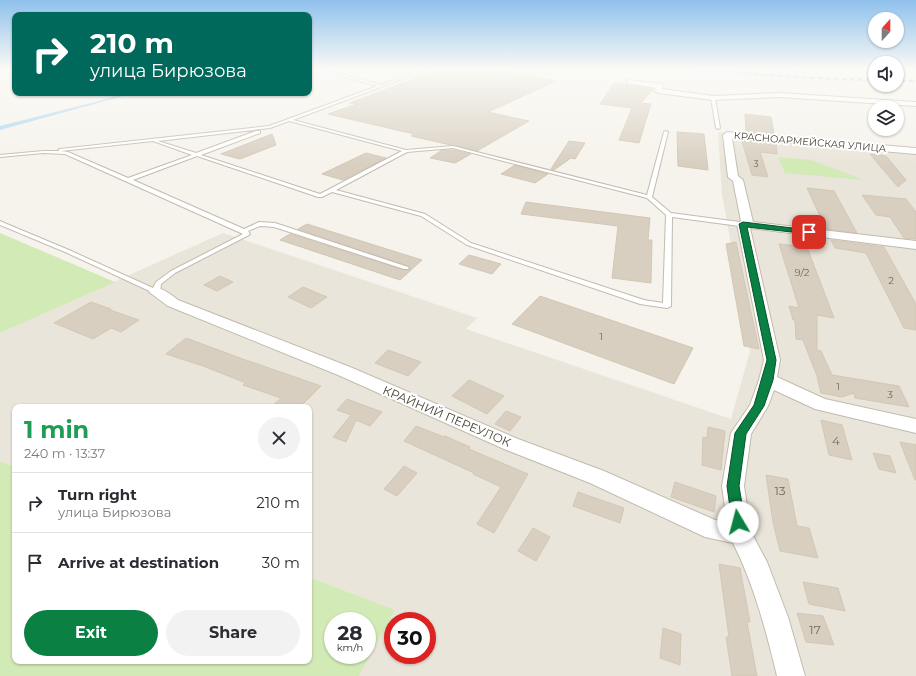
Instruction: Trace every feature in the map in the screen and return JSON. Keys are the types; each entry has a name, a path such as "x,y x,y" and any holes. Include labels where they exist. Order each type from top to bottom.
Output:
{"street":[{"path":"879,102 916,104"},
{"name":"КРАСНОАРМЕЙСКАЯ УЛИЦА","path":"746,225 738,180 733,176 727,135 916,151"},
{"path":"790,676 775,617 755,562 740,534 733,486 741,433 759,406 768,380 772,360 746,225 916,245"},
{"name":"КРАЙНИЙ ПЕРЕУЛОК","path":"156,292 173,303 344,371 512,444 597,477 713,530 740,534"},
{"path":"768,380 821,404 916,426"}],"lane":[{"path":"129,180 340,102"},
{"path":"714,102 718,128"},
{"path":"289,120 406,151 453,147 649,197 669,215 746,225"},
{"path":"0,156 270,127"},
{"path":"649,197 666,132"},
{"path":"152,140 320,196 406,151"},
{"path":"0,222 156,292 158,283 173,272 247,234 244,230 66,153 43,152"},
{"path":"332,190 423,215 469,244 643,302 667,306 669,215"},
{"path":"244,230 259,224 275,225 406,268"}],"shaded area":[{"path":"718,132 916,150 916,676 359,676 366,664 376,664 376,645 384,630 384,664 436,664 436,612 394,612 395,610 312,578 312,404 12,404 12,466 0,461 0,333 223,233 477,318 466,329 731,419 750,351 722,194"}],"green space":[{"path":"778,157 811,160 864,180 785,173"},
{"path":"0,233 115,282 0,333"},
{"path":"0,461 12,466 12,664 312,664 312,578 395,610 394,612 384,612 384,630 376,645 376,612 324,612 324,664 366,664 359,676 0,676"}],"water":[{"path":"87,104 88,105 76,109 0,130 0,126"}],"building":[{"path":"354,102 511,102 488,112 529,121 477,151 411,136 414,134 328,114 357,104 350,103"},
{"path":"602,102 642,102 641,103 651,104 639,143 619,140 632,108 600,104"},
{"path":"745,114 771,117 774,134 746,132"},
{"path":"677,132 704,134 708,170 678,166"},
{"path":"272,134 276,145 240,159 221,154"},
{"path":"569,141 585,143 575,159 571,158 554,170 551,169"},
{"path":"742,141 776,143 777,154 760,152 768,177 752,175"},
{"path":"442,150 453,150 471,154 455,163 430,158"},
{"path":"366,153 386,158 343,180 322,174"},
{"path":"870,154 886,156 906,180 898,187"},
{"path":"515,165 548,174 535,183 501,174"},
{"path":"807,188 834,191 857,233 826,229"},
{"path":"862,195 906,199 916,212 916,239 904,238 890,217 876,215"},
{"path":"526,202 650,218 648,240 652,240 651,283 612,278 618,226 521,214"},
{"path":"307,224 422,260 400,280 280,240 290,234 404,270 410,269 408,266 298,229"},
{"path":"831,240 884,247 916,304 916,330 904,328 866,253 835,248"},
{"path":"736,242 759,349 744,346 726,244"},
{"path":"779,244 807,247 834,318 817,315 817,350 821,351 832,375 899,386 909,407 855,398 854,393 842,397 821,393 817,376 803,340 796,339 795,320 793,320 789,306 799,308"},
{"path":"469,255 501,264 492,274 459,264"},
{"path":"220,276 233,282 217,291 204,285"},
{"path":"303,287 327,297 311,308 288,297"},
{"path":"540,296 693,348 674,384 512,324"},
{"path":"91,302 139,320 121,332 111,328 93,339 54,323"},
{"path":"186,338 321,386 303,404 274,404 281,398 243,385 246,383 203,366 166,354"},
{"path":"388,350 421,362 408,376 375,363"},
{"path":"469,380 504,396 487,414 452,396"},
{"path":"347,399 382,412 370,426 356,420 346,442 333,437 351,415 337,410"},
{"path":"506,411 521,417 510,431 495,424"},
{"path":"821,420 842,425 852,460 829,455"},
{"path":"416,426 444,437 445,436 470,447 469,449 528,474 494,533 477,524 501,487 404,441"},
{"path":"708,427 725,431 721,470 702,465 703,437 707,438"},
{"path":"900,442 916,445 916,480 915,480"},
{"path":"873,453 890,456 896,473 879,469"},
{"path":"404,466 417,473 397,496 384,489"},
{"path":"766,475 788,479 797,526 809,528 818,558 780,551 773,522"},
{"path":"675,482 716,496 714,512 671,497"},
{"path":"578,492 624,508 620,523 573,506"},
{"path":"533,528 550,537 536,561 518,551"},
{"path":"719,564 740,568 750,622 747,622 757,676 732,676 726,637 729,637"},
{"path":"803,582 838,588 845,611 809,604"},
{"path":"797,613 823,616 834,645 806,642"},
{"path":"663,628 681,634 680,665 660,658"}],"waterway":[{"path":"84,106 100,102"}],"route":[{"path":"738,522 733,486 741,433 759,406 768,380 772,360 743,224 809,232"}]}
